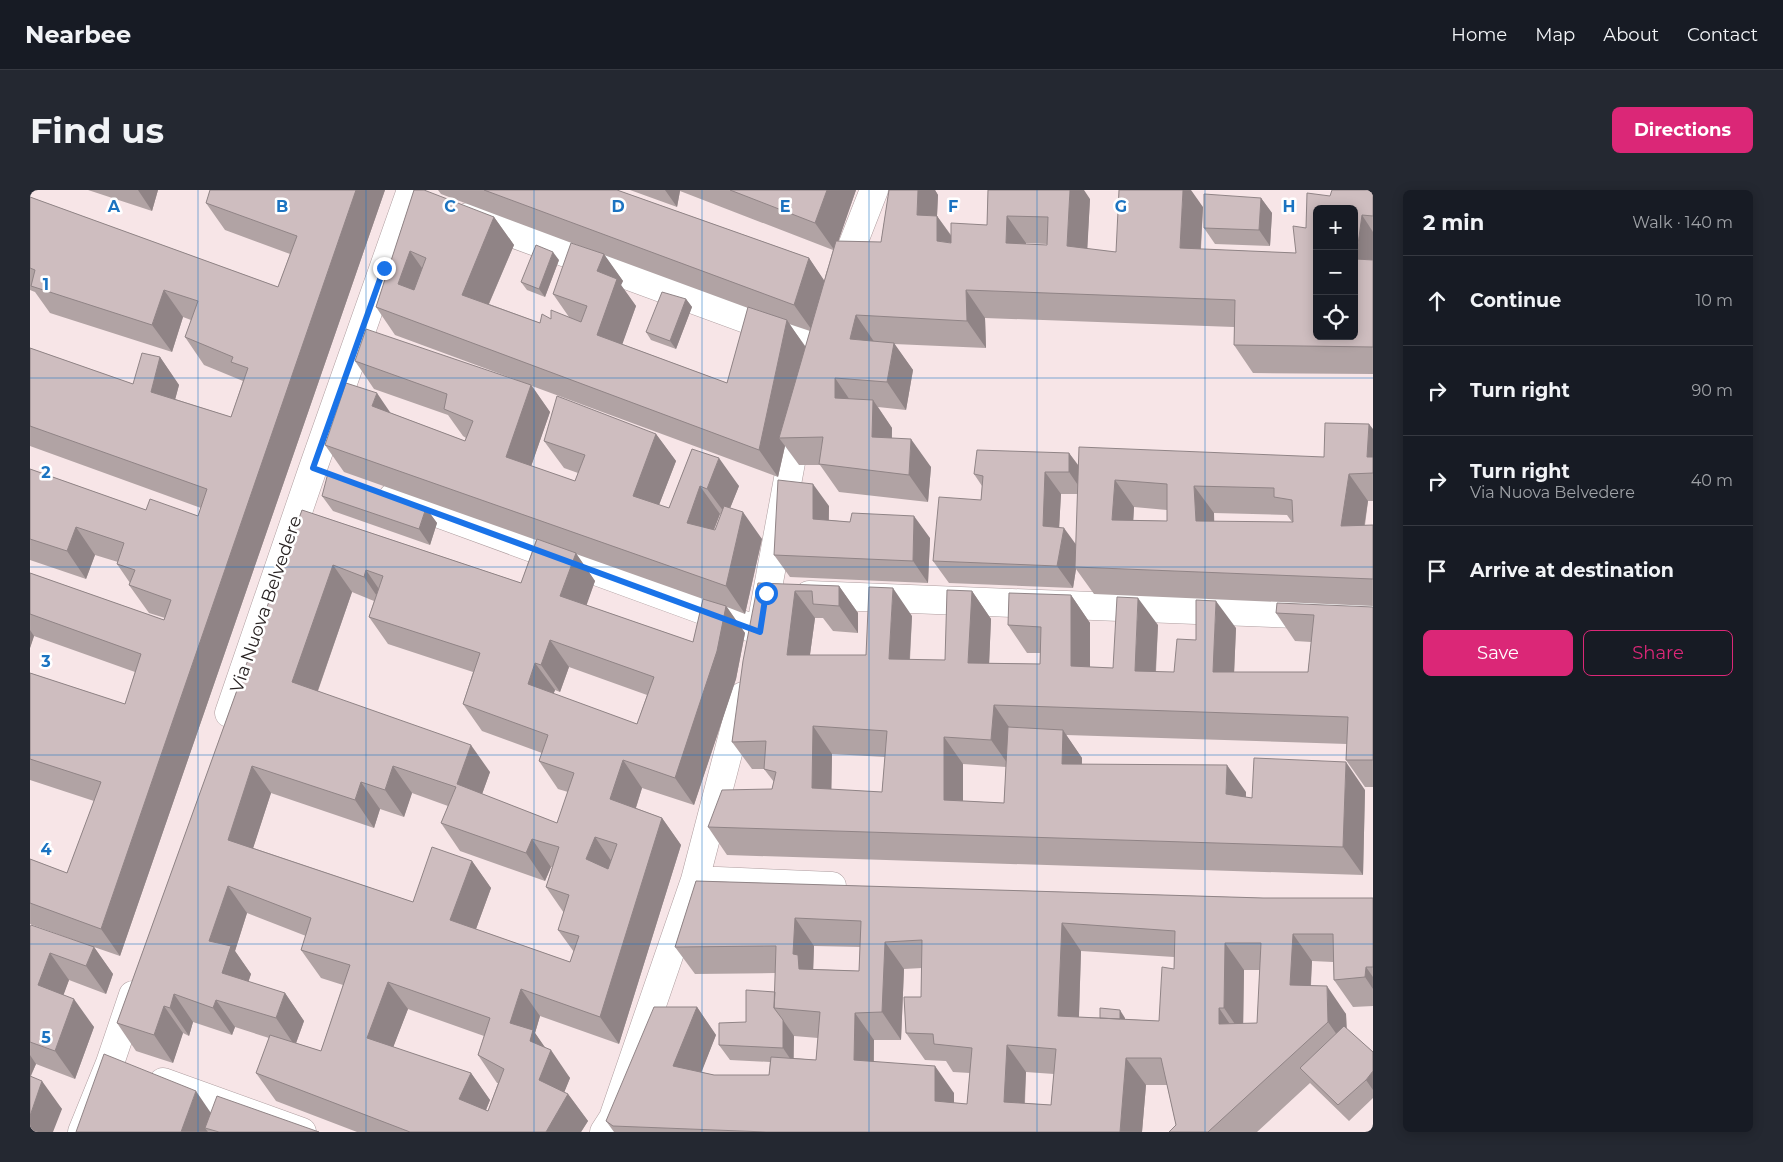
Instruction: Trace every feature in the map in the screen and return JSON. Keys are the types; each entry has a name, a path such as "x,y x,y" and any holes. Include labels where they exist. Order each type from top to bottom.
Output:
{"street":[{"path":"423,199 812,354 874,190"},
{"name":"Via Nuova Belvedere","path":"223,733 423,199"},
{"path":"604,1132 613,1118 695,880 755,651 804,393"},
{"path":"369,488 755,651"},
{"path":"766,593 1373,617"},
{"path":"695,880 854,887"},
{"path":"82,1132 110,1063 142,969"},
{"path":"110,1063 302,1132"}],"building":[{"path":"210,190 356,190 101,929 30,903 30,859 67,873 101,782 30,759 30,673 125,704 141,654 30,614 30,573 164,620 171,600 129,585 135,570 117,564 124,543 76,527 67,551 30,539 30,469 146,510 150,499 198,516 207,489 30,426 30,348 133,384 142,353 160,357 151,392 231,417 248,368 231,362 233,357 185,337 198,301 164,290 152,325 31,286 35,270 30,268 30,197 278,287 297,236 206,203"},
{"path":"414,190 424,190 494,217 462,295 540,323 542,314 551,319 551,310 581,322 587,306 553,294 571,243 604,254 597,271 617,279 597,335 727,383 748,307 787,320 759,450 376,307","holes":["410,251 426,258 414,290 398,284"]},
{"path":"484,190 617,190 809,258 794,305"},
{"path":"730,190 827,190 815,223"},
{"path":"889,190 918,190 917,215 937,216 937,241 951,243 951,223 987,225 988,190 1070,190 1067,246 1116,252 1119,190 1183,190 1180,248 1296,253 1293,226 1306,228 1307,193 1330,196 1332,190 1371,190 1373,192 1373,216 1362,215 1358,244 1358,205 1313,205 1313,340 1358,340 1358,259 1373,260 1373,347 1234,345 1235,300 966,290 967,321 856,315 850,339 894,343 887,382 835,378 835,398 873,400 872,437 911,439 909,475 819,464 823,437 779,438 836,241 881,242","holes":["1007,216 1048,217 1047,245 1006,243"]},
{"path":"1204,194 1261,198 1259,230 1204,228"},
{"path":"536,245 553,252 539,289 521,282"},
{"path":"662,292 686,299 670,341 646,332"},
{"path":"366,329 531,385 506,457 575,481 585,455 544,441 557,396 656,434 633,496 669,508 692,449 719,458 707,489 700,486 687,523 715,530 724,506 743,512 726,586 325,445 346,383 377,393 372,406 465,441 473,421 444,409 447,394 355,361"},
{"path":"1325,423 1369,424 1367,457 1373,457 1373,473 1349,474 1341,526 1373,525 1373,579 1075,567 1079,447 1324,457","holes":["1115,480 1167,484 1167,521 1112,520","1194,486 1274,488 1274,497 1292,500 1293,522 1196,521"]},
{"path":"977,450 1069,453 1069,472 1045,472 1043,526 1064,528 1057,566 933,561 939,497 981,500 983,476 974,474"},
{"path":"328,473 426,508 419,529 322,496"},
{"path":"778,480 813,484 813,519 850,522 852,513 914,516 913,561 774,555"},
{"path":"302,510 521,583 537,539 576,553 560,596 693,642 703,599 726,606 717,651 675,778 623,760 610,799 662,818 600,1017 521,989 510,1023 533,1030 530,1041 551,1050 539,1080 568,1094 546,1132 410,1132 256,1073 270,1035 321,1051 350,965 301,950 311,918 228,886 209,941 231,946 222,973 285,993 276,1018 216,1000 213,1008 174,994 170,1008 164,1006 154,1035 117,1023","holes":["333,565 364,577 366,570 383,576 369,617 480,653 463,704 548,735 539,761 574,773 557,823 457,784 471,745 292,682","550,640 654,677 637,724 528,684 535,663 541,665","252,766 355,800 361,782 385,790 393,766 456,787 441,823 526,853 532,839 559,847 546,887 569,895 558,930 579,936 570,962 450,920 472,861 432,847 413,902 228,840","595,837 617,844 608,869 586,859","388,982 490,1018 478,1055 504,1069 488,1111 459,1099 471,1073 367,1038"]},
{"path":"758,583 839,586 839,606 813,604 812,591 795,591 787,655 866,655 869,587 893,588 889,659 945,660 947,590 972,591 968,663 1040,664 1041,627 1008,625 1009,593 1071,595 1071,666 1113,668 1117,597 1138,598 1135,671 1174,672 1177,639 1196,640 1196,600 1216,601 1213,672 1308,672 1314,615 1276,613 1277,603 1373,607 1373,760 1346,760 1348,717 994,705 991,740 944,737 944,800 1004,803 1008,727 1063,730 1062,764 1227,765 1226,794 1252,798 1254,758 1346,762 1343,847 708,827 722,790 772,789 776,772 764,769 766,741 732,742 743,661","holes":["813,726 887,731 882,792 812,788"]},
{"path":"696,881 1263,898 1373,898 1373,967 1366,967 1365,977 1334,980 1333,934 1293,934 1290,985 1327,986 1328,1022 1208,1132 1169,1132 1176,1125 1161,1058 1126,1058 1120,1132 766,1132 613,1126 606,1121 654,1007 697,1007 673,1066 714,1075 769,1075 771,1057 816,1060 820,1012 774,1008 776,946 675,947","holes":["795,918 861,921 859,971 799,969 798,955 793,954","1062,923 1175,931 1174,969 1162,967 1159,1021 1058,1016","922,940 921,997 904,997 906,1033 933,1034 934,1044 972,1048 967,1104 935,1101 935,1066 854,1060 855,1013 882,1012 885,942","1225,943 1261,943 1257,1023 1219,1024 1219,1008 1224,1008","1007,1045 1056,1049 1051,1105 1004,1102"]},
{"path":"31,925 94,947 86,966 50,953 38,985 74,999 55,1051 30,1042"},
{"path":"746,990 775,992 774,1008 783,1020 783,1048 719,1045 719,1023 746,1022"},
{"path":"1100,1008 1120,1010 1120,1019 1100,1018"},
{"path":"1344,1026 1373,1052 1373,1071 1366,1080 1338,1105 1300,1068"},
{"path":"104,1054 196,1091 181,1132 76,1132"},
{"path":"30,1076 42,1081 30,1116"},
{"path":"217,1096 319,1132 219,1132 205,1128"}],"route":[{"path":"384,268 313,468 760,632 766,593"}]}
